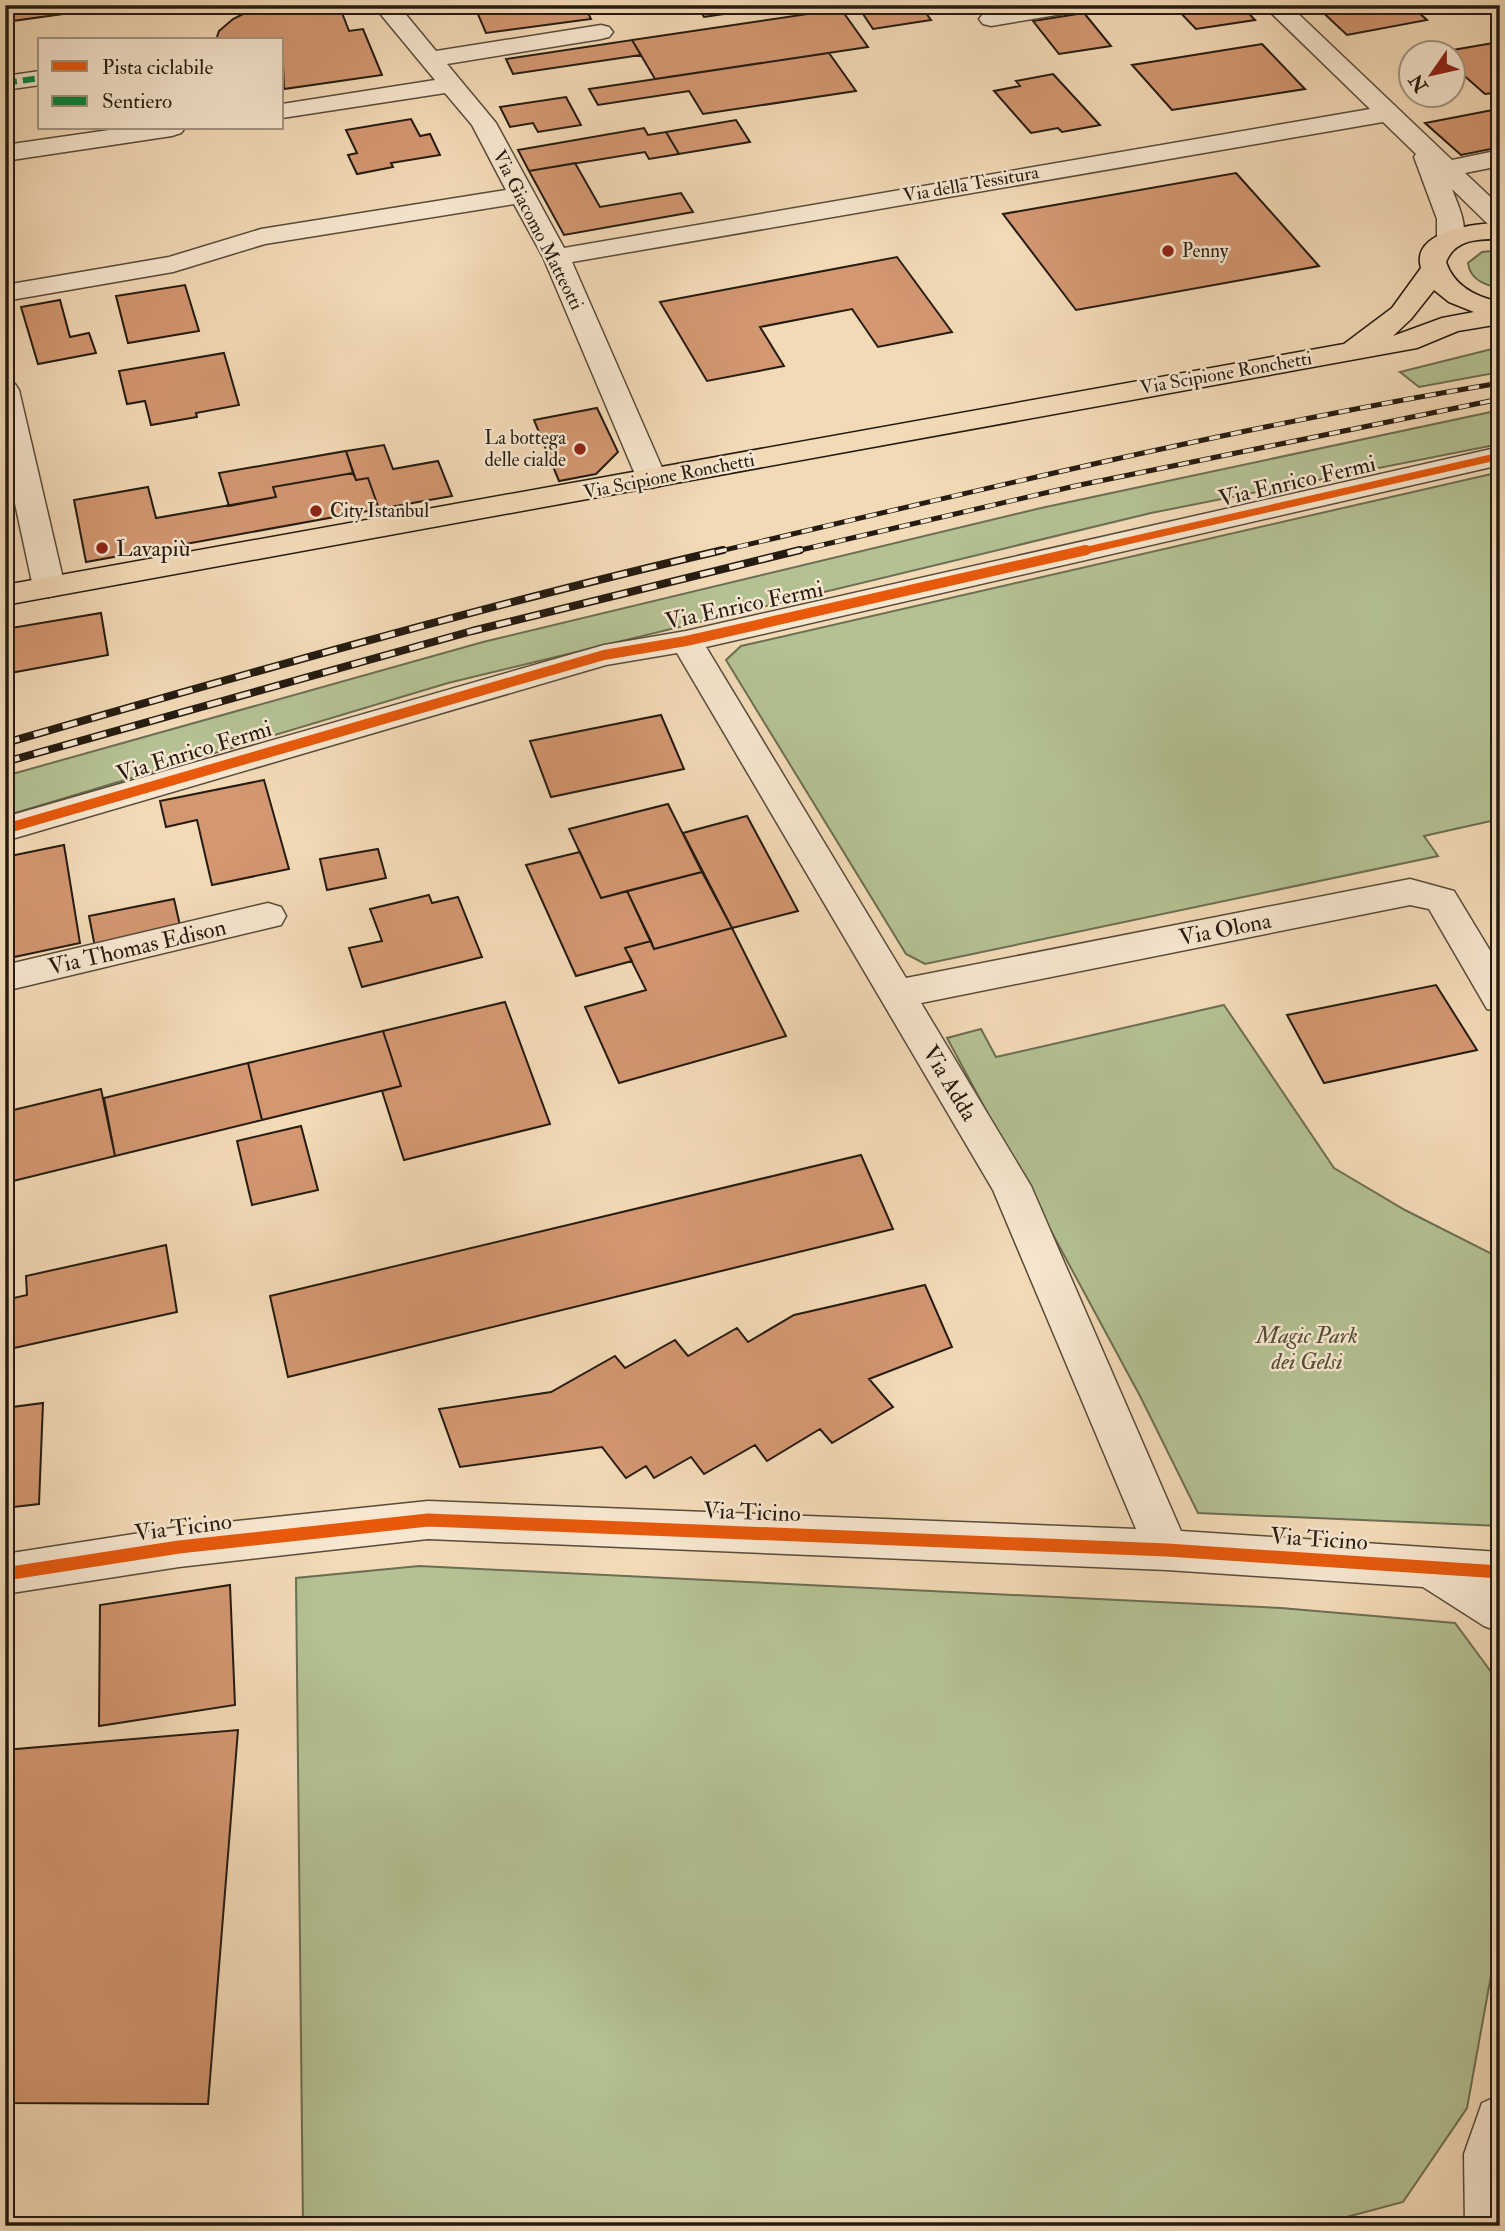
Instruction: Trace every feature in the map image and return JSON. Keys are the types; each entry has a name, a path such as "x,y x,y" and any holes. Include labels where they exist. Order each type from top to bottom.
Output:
{"main road":[{"path":"1450,240 1474,232 1500,231"},
{"name":"Via Scipione Ronchetti","path":"1332,354 1370,340 1389,327 1416,297 1434,269 1435,253 1450,240"},
{"path":"1434,269 1441,282 1457,294 1500,310"},
{"name":"Via Scipione Ronchetti","path":"5,595 1407,342 1452,324 1500,316"}],"street":[{"name":"Via Giacomo Matteotti","path":"385,5 483,124 556,257 652,479"},
{"path":"991,19 1074,5"},
{"path":"1275,5 1500,222"},
{"path":"430,59 601,32"},
{"path":"5,83 38,78"},
{"path":"284,111 452,85"},
{"name":"Via della Tessitura","path":"556,257 1387,114"},
{"path":"5,153 159,130"},
{"path":"1425,151 1450,219 1450,240"},
{"path":"1447,169 1500,158"},
{"path":"5,293 173,264 261,237 522,195"},
{"path":"5,390 49,587"},
{"name":"Via Enrico Fermi","path":"5,829 604,655 686,641 1500,456"},
{"name":"Via Adda","path":"686,641 1012,1186 1167,1550"},
{"name":"Via Olona","path":"896,994 1410,892 1441,900 1500,999"},
{"name":"Via Thomas Edison","path":"5,978 268,916"},
{"name":"Via Ticino","path":"5,1574 179,1547 428,1520 1167,1550 1500,1572"},
{"path":"1432,1568 1500,1612"},
{"path":"1492,2226 1490,2154 1500,2120"}],"green space":[{"path":"1500,250 1500,288 1475,278 1468,263 1482,252"},
{"path":"1500,347 1500,372 1419,387 1400,372"},
{"path":"1500,410 1500,444 1151,513 448,683 5,816 5,776 483,642 1041,508"},
{"path":"1500,472 1500,819 1424,836 1438,856 925,964 906,954 726,660 741,646"},
{"name":"Magic Park dei Gelsi","path":"1224,1005 1334,1168 1405,1210 1500,1258 1500,1526 1198,1513 1140,1396 947,1038 981,1029 996,1057"},
{"path":"419,1566 1281,1608 1455,1623 1500,1684 1500,1926 1467,2108 1403,2202 1313,2226 303,2226 296,1578"}],"building":[{"path":"5,5 128,5 5,22"},
{"path":"280,5 339,5 349,31 363,29 382,75 284,89 284,38 217,38 219,31 233,19 247,12"},
{"path":"474,5 584,5 591,19 486,33"},
{"path":"697,5 786,5 704,17"},
{"path":"857,5 920,5 931,20 873,29"},
{"path":"1173,5 1241,5 1255,20 1196,29"},
{"path":"1315,5 1410,5 1427,20 1347,35"},
{"path":"841,9 868,47 655,79 632,40"},
{"path":"1084,13 1111,46 1059,54 1033,21"},
{"path":"632,40 641,55 513,74 506,59"},
{"path":"1493,43 1500,46 1500,92 1485,94 1466,77 1466,48"},
{"path":"1262,44 1305,89 1172,110 1132,65"},
{"path":"829,53 856,91 703,114 689,91 598,105 589,89"},
{"path":"1053,74 1100,125 1062,132 1058,128 1031,133 994,91 1020,86 1016,81"},
{"path":"566,97 581,125 538,132 533,123 510,127 500,107"},
{"path":"1498,109 1500,143 1492,144 1496,148 1461,155 1425,123"},
{"path":"411,119 420,136 430,134 440,155 391,163 393,167 357,174 348,155 357,153 346,130"},
{"path":"736,120 750,142 679,154 666,132"},
{"path":"644,128 648,135 666,132 679,154 649,159 645,152 529,171 518,150"},
{"path":"575,163 600,207 681,193 693,212 564,235 529,171"},
{"name":"Penny","path":"1236,173 1319,266 1076,310 1003,214"},
{"path":"897,257 952,332 878,347 852,309 760,327 784,366 707,381 660,302"},
{"path":"185,285 199,331 128,343 116,296"},
{"path":"60,300 70,337 89,333 96,353 38,364 21,307"},
{"path":"224,353 239,405 196,413 197,417 151,425 145,401 127,404 119,371"},
{"path":"597,408 618,452 596,474 559,481 534,420"},
{"path":"384,445 393,469 438,461 452,496 379,509 368,478 356,480 346,451"},
{"path":"346,451 353,473 273,487 276,497 229,506 219,473"},
{"path":"353,473 356,480 368,478 379,509 86,562 74,500 148,487 156,518 276,497 273,487"},
{"path":"101,613 108,655 5,674 5,629"},
{"path":"661,715 684,769 551,797 530,741"},
{"path":"264,780 289,869 212,885 197,820 166,827 160,801"},
{"path":"668,804 702,872 601,898 569,829"},
{"path":"747,816 798,911 732,928 683,833"},
{"path":"64,845 80,943 5,959 5,857"},
{"path":"378,849 386,878 327,890 320,859"},
{"path":"580,852 601,898 627,891 651,941 625,948 632,961 576,976 526,865"},
{"path":"702,872 732,928 654,949 627,891"},
{"path":"429,895 432,903 458,897 482,957 362,987 349,948 382,941 370,909"},
{"path":"174,899 181,930 95,947 89,916"},
{"path":"732,928 786,1036 619,1083 585,1007 646,990 625,948 651,941 654,949"},
{"path":"1436,985 1477,1050 1324,1083 1287,1015"},
{"path":"505,1002 550,1124 404,1160 382,1091 401,1086 383,1031"},
{"path":"383,1031 401,1086 262,1120 248,1063"},
{"path":"248,1063 262,1120 115,1156 104,1098"},
{"path":"101,1089 115,1156 5,1183 5,1112"},
{"path":"301,1126 318,1190 252,1205 237,1141"},
{"path":"861,1155 893,1229 288,1377 270,1296"},
{"path":"166,1245 177,1312 5,1350 5,1300 27,1295 26,1276"},
{"path":"925,1285 952,1347 869,1379 893,1407 832,1443 820,1429 767,1461 755,1445 704,1474 691,1457 654,1478 646,1466 626,1478 602,1447 460,1467 439,1409 551,1392 615,1356 625,1368 675,1340 688,1356 737,1328 748,1342 794,1315"},
{"path":"43,1403 39,1504 5,1508 5,1408"},
{"path":"230,1585 235,1705 99,1726 100,1605"},
{"path":"238,1730 208,2104 5,2103 5,1750"}],"railway":[{"path":"716,552 1204,440 1500,383"},
{"path":"792,552 1075,486 1500,399"},
{"path":"5,743 453,618 723,550"},
{"path":"5,762 472,631 800,550"}],"marked path":[{"path":"5,83 38,78"}],"cycle path":[{"path":"5,829 604,655 686,641 1500,456"},
{"path":"5,1574 179,1547 428,1520 1167,1550 1500,1572"}],"place":[{"name":"Penny","path":"1168,251"},
{"name":"La bottega delle cialde","path":"580,449"},
{"name":"City Istanbul","path":"316,511"},
{"name":"Lavapiù","path":"102,548"}]}
